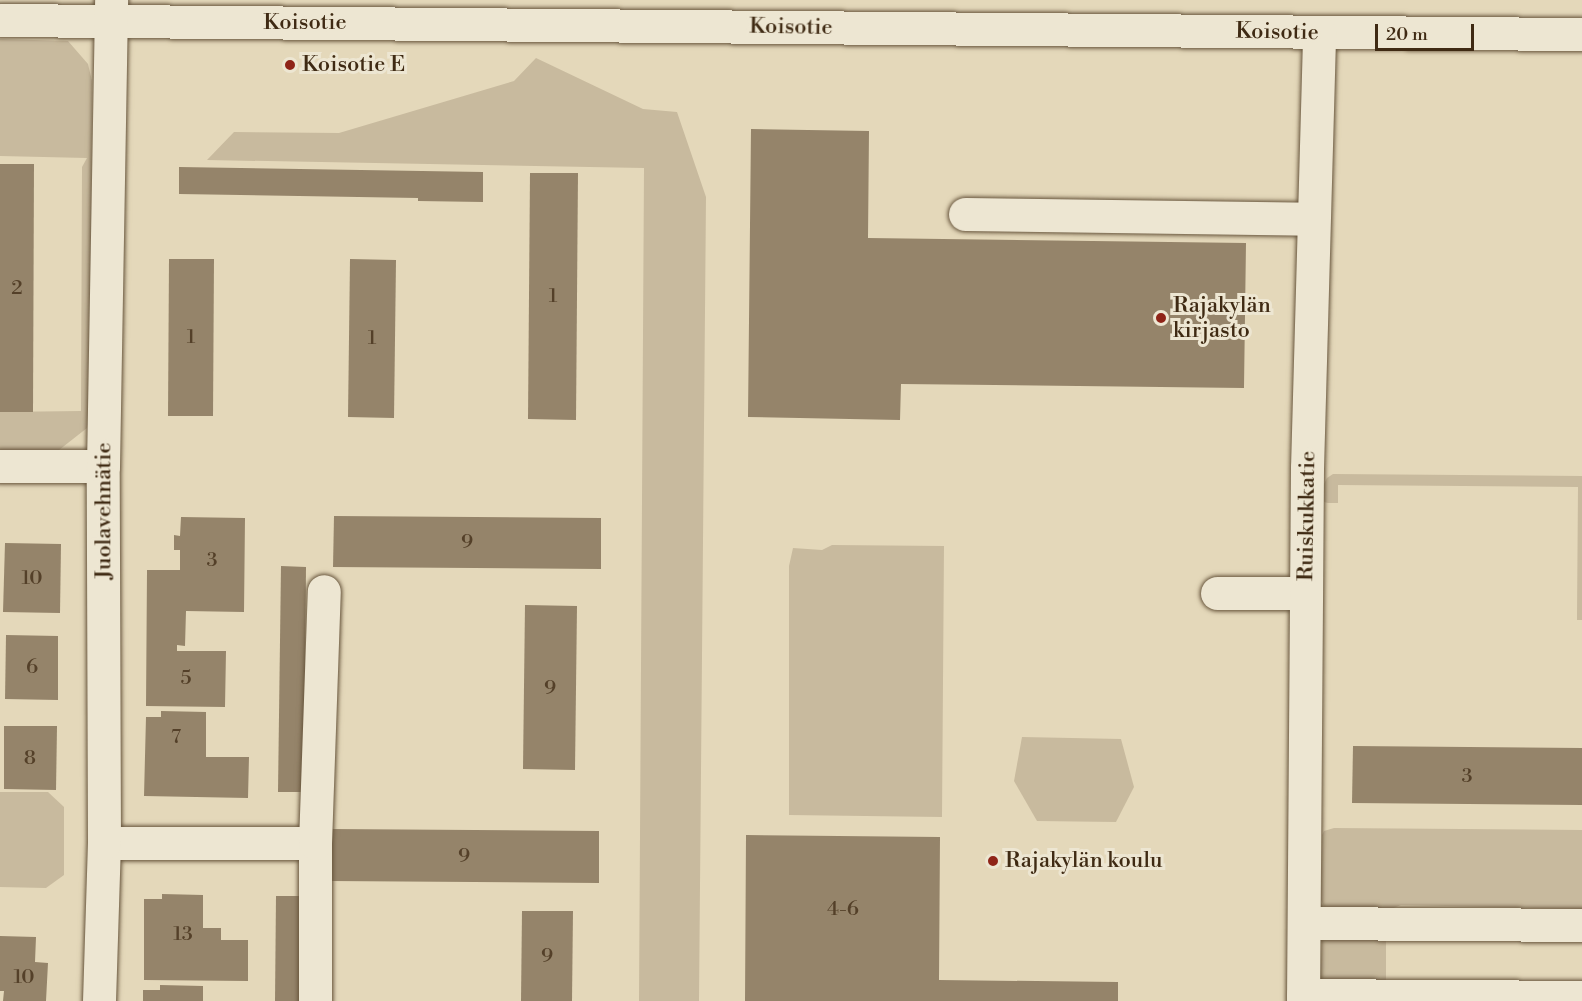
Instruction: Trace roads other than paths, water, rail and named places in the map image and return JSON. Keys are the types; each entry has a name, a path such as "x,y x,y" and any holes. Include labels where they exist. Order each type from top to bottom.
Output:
{"street":[{"name":"Koisotie","path":"0,20 111,10 1319,32 1582,34"},
{"name":"Juolavehnätie","path":"99,1001 104,843 103,466 111,10"},
{"name":"Ruiskukkatie","path":"1303,998 1306,593 1319,32"},
{"path":"965,214 1313,219"},
{"path":"0,466 103,466"},
{"path":"315,1001 315,843 324,591"},
{"path":"1216,593 1306,593"},
{"path":"104,843 315,843"},
{"path":"1304,923 1582,925"},
{"path":"1303,998 1582,997"}],"place":[{"name":"Koisotie E","path":"290,65"},
{"name":"Rajakylän kirjasto","path":"1161,318"},
{"name":"Rajakylän koulu","path":"993,861"}]}
